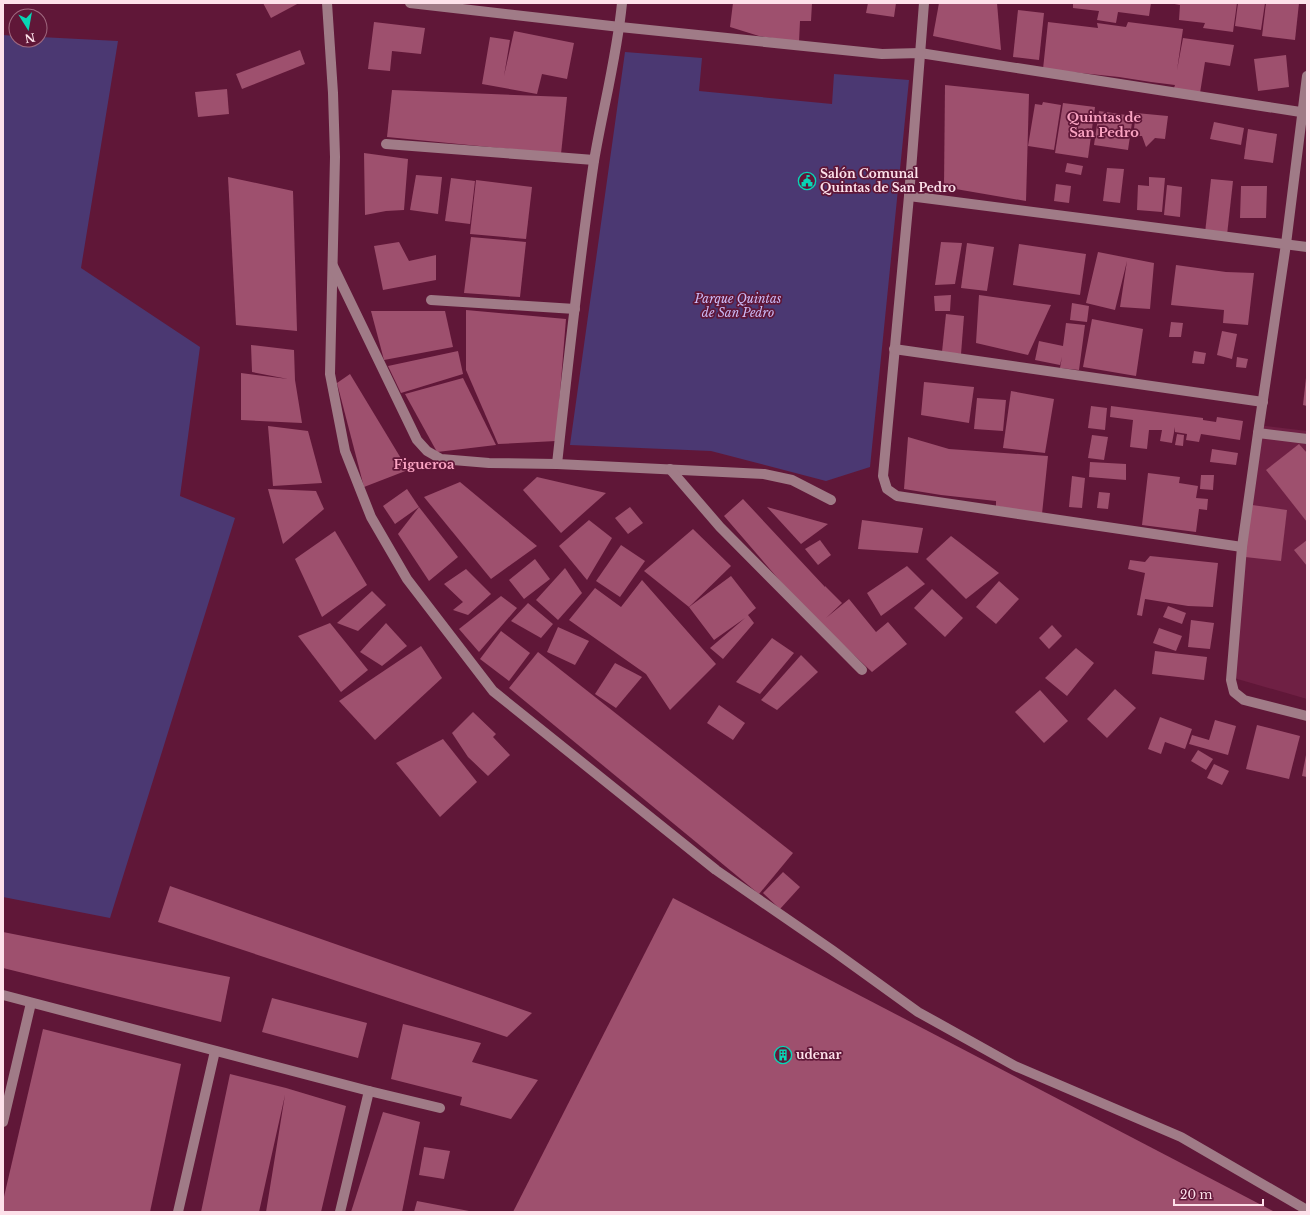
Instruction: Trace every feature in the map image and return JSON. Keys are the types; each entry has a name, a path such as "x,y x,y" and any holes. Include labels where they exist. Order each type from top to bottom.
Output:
{"street":[{"path":"327,3 333,93 335,157 330,374 345,451 371,517 407,580 493,690 716,870 832,950 918,1012 1015,1066 1181,1137 1307,1210"},
{"path":"410,3 620,27 882,54 920,53 1305,112"},
{"path":"557,464 574,309 594,160 620,27 622,3"},
{"path":"924,3 909,196 883,476 887,489 897,496 1242,547"},
{"path":"1307,76 1305,112 1242,547 1231,680 1234,692 1244,700 1307,716"},
{"path":"386,144 594,160"},
{"path":"909,196 1307,246"},
{"path":"332,264 417,440 426,451 441,459 489,463 557,464 764,474 792,480 831,500"},
{"path":"431,300 574,309"},
{"path":"894,349 1263,402"},
{"path":"1258,433 1307,439"},
{"path":"670,469 720,527 862,670"},
{"path":"3,995 368,1091 440,1108"},
{"path":"3,1122 31,1003"},
{"path":"178,1212 215,1051"},
{"path":"340,1212 368,1091"}],"shaded area":[{"path":"1257,425 1307,431 1307,699 1227,676"}],"green space":[{"path":"3,35 8,35 8,48 48,48 48,37 118,41 81,268 200,347 180,496 235,518 110,918 3,897"},
{"name":"Parque Quintas de San Pedro","path":"625,52 702,58 699,91 832,104 834,74 909,80 870,467 826,481 711,451 570,445"}],"building":[{"path":"263,3 299,3 271,18"},
{"path":"733,3 812,3 811,21 800,21 799,42 759,36 730,27"},
{"path":"868,3 896,3 894,17 866,13"},
{"path":"939,3 997,3 1001,50 933,36"},
{"path":"1073,3 1151,3 1149,16 1118,12 1116,23 1097,20 1099,11 1073,8"},
{"path":"1169,3 1237,3 1233,32 1203,28 1205,23 1179,20 1180,5"},
{"path":"1238,3 1265,3 1261,30 1235,26"},
{"path":"1266,3 1299,3 1295,40 1262,36"},
{"path":"1018,10 1044,13 1039,60 1013,57"},
{"path":"374,22 425,28 421,54 392,51 390,71 368,69"},
{"path":"1048,22 1098,28 1097,23 1126,27 1128,22 1183,29 1177,70 1183,38 1234,45 1230,66 1205,62 1200,93 1174,88 1175,85 1119,77 1043,69"},
{"path":"514,31 574,43 567,79 542,74 537,94 482,84 490,37 510,40 504,76"},
{"path":"300,50 305,64 242,89 236,74"},
{"path":"1286,55 1289,87 1258,91 1254,59"},
{"path":"945,85 1029,94 1026,201 944,187"},
{"path":"227,89 229,114 198,117 195,92"},
{"path":"392,90 567,97 561,154 387,137"},
{"path":"1043,102 1061,105 1054,150 1028,146 1035,104 1042,105"},
{"path":"1063,103 1095,107 1088,158 1055,153"},
{"path":"1099,111 1133,116 1128,150 1094,145"},
{"path":"1136,113 1168,116 1165,139 1155,138 1146,147 1142,136 1133,136"},
{"path":"1214,122 1244,128 1241,145 1210,139"},
{"path":"1248,129 1277,134 1273,163 1244,159"},
{"path":"364,153 408,159 404,210 386,211 365,215"},
{"path":"1067,163 1083,166 1081,175 1065,172"},
{"path":"1107,168 1124,169 1120,203 1103,201"},
{"path":"416,175 442,177 438,214 410,210"},
{"path":"228,177 293,191 297,331 236,325"},
{"path":"1149,177 1165,178 1162,212 1137,210 1138,185 1149,186"},
{"path":"451,178 475,181 470,224 445,221"},
{"path":"1211,179 1233,181 1227,235 1205,233"},
{"path":"476,180 532,187 526,239 470,234"},
{"path":"1056,184 1071,186 1069,203 1054,201"},
{"path":"1167,185 1182,187 1180,217 1164,215"},
{"path":"1241,186 1267,186 1266,218 1240,218"},
{"path":"471,237 526,242 520,297 464,293"},
{"path":"399,242 409,261 436,255 436,280 383,290 374,246"},
{"path":"941,242 962,243 955,284 935,285"},
{"path":"967,243 994,247 987,291 961,288"},
{"path":"1019,244 1086,254 1080,295 1013,285"},
{"path":"1098,252 1154,263 1150,309 1120,307 1127,261 1115,310 1086,303"},
{"path":"1176,265 1226,272 1254,273 1248,325 1223,323 1224,310 1171,305"},
{"path":"951,295 950,311 935,311 934,296"},
{"path":"979,295 1051,305 1028,355 976,343"},
{"path":"1072,303 1089,306 1087,322 1070,320"},
{"path":"466,310 566,319 556,441 498,444 466,370"},
{"path":"371,311 445,311 453,347 384,360"},
{"path":"946,314 964,316 961,354 942,352"},
{"path":"1092,319 1143,329 1136,376 1083,367"},
{"path":"1171,322 1183,323 1181,337 1169,337"},
{"path":"1066,323 1085,325 1079,370 1060,368 1062,357 1060,365 1035,360 1039,341 1063,346"},
{"path":"1222,331 1237,334 1232,359 1217,355"},
{"path":"251,345 294,350 295,380 302,423 241,420 241,373 288,379 252,372"},
{"path":"458,351 463,374 401,393 388,366"},
{"path":"1194,351 1206,353 1204,364 1192,363"},
{"path":"1237,357 1248,359 1246,368 1236,367"},
{"path":"350,374 408,470 364,487 337,383"},
{"path":"463,378 496,445 437,452 405,394"},
{"path":"1307,378 1307,406 1303,405"},
{"path":"924,382 974,387 969,423 921,415"},
{"path":"1011,391 1054,399 1045,453 1003,448"},
{"path":"977,398 1006,400 1003,431 974,429"},
{"path":"1091,406 1107,408 1105,430 1088,428"},
{"path":"1111,406 1203,418 1203,420 1216,422 1217,417 1243,421 1240,440 1201,434 1199,442 1186,440 1187,434 1175,432 1175,427 1172,443 1160,441 1162,430 1149,430 1147,449 1130,447 1133,420 1110,417"},
{"path":"268,426 308,431 322,483 273,486"},
{"path":"1177,434 1184,435 1183,446 1175,445"},
{"path":"1092,435 1108,437 1104,460 1088,458"},
{"path":"908,437 949,449 1048,456 1042,514 996,506 996,501 904,489"},
{"path":"1299,444 1307,453 1307,522 1266,470"},
{"path":"1212,449 1238,453 1236,465 1210,462"},
{"path":"1090,462 1126,464 1126,480 1089,477"},
{"path":"1148,473 1180,477 1179,483 1198,486 1196,498 1208,499 1207,510 1199,509 1196,532 1142,525"},
{"path":"1201,475 1214,475 1213,490 1200,489"},
{"path":"1072,476 1085,478 1082,508 1069,507"},
{"path":"537,477 606,493 561,533 523,490"},
{"path":"460,482 537,546 491,579 424,497"},
{"path":"268,489 316,491 324,509 283,544"},
{"path":"407,489 419,507 395,524 383,506"},
{"path":"1099,492 1110,493 1108,509 1097,508"},
{"path":"743,499 825,587 842,603 826,618 849,599 876,632 888,622 907,644 872,672 820,623 787,589 724,516"},
{"path":"1252,505 1287,510 1281,561 1245,557"},
{"path":"419,507 458,557 429,581 398,534"},
{"path":"630,507 643,523 628,534 615,518"},
{"path":"767,507 828,524 801,544"},
{"path":"589,520 612,538 587,580 559,546"},
{"path":"862,520 923,528 918,553 858,549"},
{"path":"693,529 731,566 689,607 644,571"},
{"path":"335,531 367,585 322,617 295,559"},
{"path":"951,536 999,573 966,599 926,559"},
{"path":"820,540 831,555 818,565 805,549"},
{"path":"1307,540 1307,566 1294,550"},
{"path":"621,545 645,561 620,597 596,581"},
{"path":"1150,556 1218,563 1213,607 1188,606 1145,599 1142,616 1137,615 1145,573 1128,569 1130,560 1145,562"},
{"path":"535,559 550,579 524,599 509,580"},
{"path":"907,566 925,584 881,616 867,593"},
{"path":"565,568 582,593 558,620 536,600"},
{"path":"466,569 491,594 468,615 453,610 463,602 444,584"},
{"path":"731,576 756,608 748,615 754,623 723,659 710,648 745,618 714,640 689,607"},
{"path":"642,580 716,664 670,710 646,674 569,620 595,588 621,607"},
{"path":"999,581 1019,599 996,624 976,607"},
{"path":"932,589 963,618 945,637 914,608"},
{"path":"372,591 386,605 358,631 337,623"},
{"path":"501,596 517,608 479,652 459,629"},
{"path":"528,603 553,624 541,638 511,621"},
{"path":"1168,606 1186,613 1182,624 1163,617"},
{"path":"1191,620 1214,623 1210,649 1188,647"},
{"path":"330,623 368,670 341,692 298,636"},
{"path":"386,623 407,646 382,666 360,652"},
{"path":"1052,625 1062,636 1049,649 1039,638"},
{"path":"558,627 589,641 575,665 547,652"},
{"path":"1159,628 1182,636 1176,651 1153,643"},
{"path":"501,631 530,653 509,681 480,659"},
{"path":"772,638 794,653 760,694 736,682"},
{"path":"421,646 442,678 375,740 339,701"},
{"path":"1076,648 1094,663 1067,696 1045,678"},
{"path":"1155,651 1207,657 1204,680 1152,674"},
{"path":"538,652 793,853 759,894 509,688"},
{"path":"801,655 818,672 777,710 761,700"},
{"path":"615,663 642,677 616,708 595,694"},
{"path":"1115,689 1136,708 1107,738 1087,719"},
{"path":"1040,690 1068,721 1044,743 1015,712"},
{"path":"719,705 745,723 733,740 707,723"},
{"path":"473,712 496,734 493,737 510,755 488,776 468,757 452,733"},
{"path":"1160,717 1192,729 1185,749 1165,742 1161,754 1148,749"},
{"path":"1215,720 1236,726 1228,755 1189,744 1192,735 1209,740"},
{"path":"1257,725 1300,736 1289,779 1246,769"},
{"path":"443,739 477,782 440,817 396,763"},
{"path":"1198,750 1213,759 1206,770 1191,761"},
{"path":"1307,755 1307,777 1302,776"},
{"path":"1214,764 1229,771 1222,785 1207,778"},
{"path":"783,872 800,887 780,909 763,893"},
{"path":"170,886 532,1013 507,1037 158,922"},
{"name":"udenar","path":"673,898 1275,1212 513,1212"},
{"path":"3,932 230,977 221,1022 3,968"},
{"path":"272,998 367,1023 358,1058 262,1032"},
{"path":"403,1024 481,1043 472,1062 538,1080 511,1119 460,1105 462,1097 391,1079"},
{"path":"43,1029 181,1064 150,1212 3,1212 3,1201"},
{"path":"230,1074 286,1088 346,1106 321,1212 266,1212 285,1095 259,1212 201,1212"},
{"path":"383,1112 420,1122 402,1212 351,1212"},
{"path":"424,1147 450,1151 444,1179 419,1175"},
{"path":"417,1201 469,1211 469,1212 414,1212"}],"place":[{"name":"Salón Comunal Quintas de San Pedro","path":"807,181"},
{"name":"udenar","path":"783,1055"}],"district":[{"name":"Quintas de San Pedro","path":"1104,124"},
{"name":"Figueroa","path":"424,464"}]}
